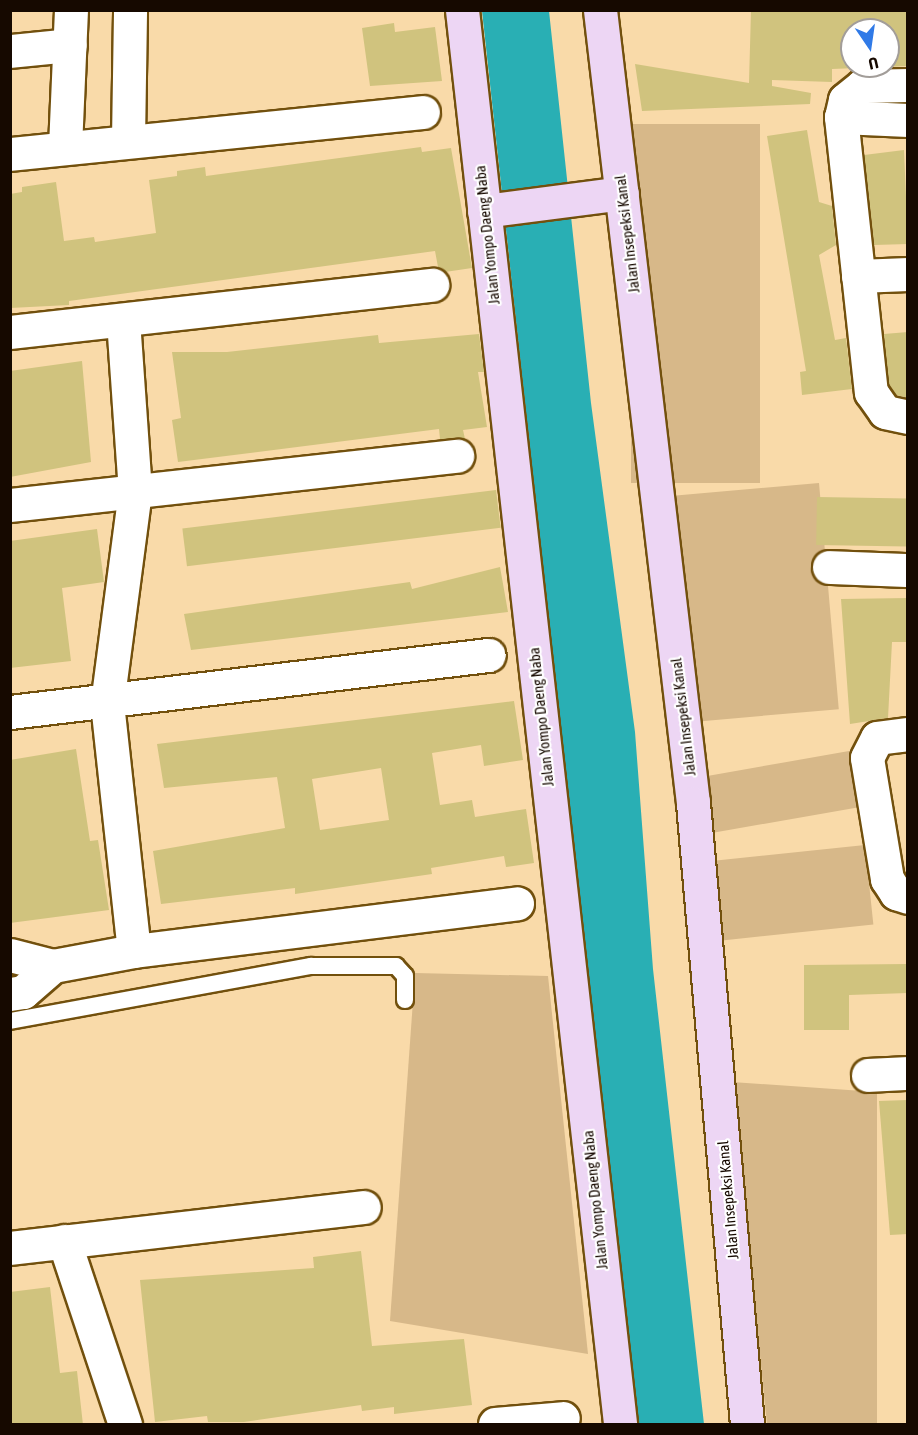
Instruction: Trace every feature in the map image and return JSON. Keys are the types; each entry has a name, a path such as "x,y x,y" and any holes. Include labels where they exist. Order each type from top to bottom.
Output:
{"street":[{"path":"65,147 71,10"},
{"path":"128,140 130,10"},
{"name":"Jalan Yompo Daeng Naba","path":"462,10 620,1425"},
{"name":"Jalan Insepeksi Kanal","path":"600,10 693,803 747,1425"},
{"path":"10,51 70,45"},
{"path":"908,85 862,86 845,100 841,117 871,392 885,412 908,417"},
{"path":"10,154 128,140 423,112"},
{"path":"841,117 908,120"},
{"path":"484,211 622,193"},
{"path":"858,276 908,274"},
{"path":"10,332 432,285"},
{"path":"123,320 135,491 107,703 134,951"},
{"path":"10,505 457,456"},
{"path":"829,567 908,570"},
{"path":"10,712 107,703 489,655"},
{"path":"908,734 877,738 867,758 887,879 896,893 908,897"},
{"path":"10,955 53,966 134,951 517,903"},
{"path":"10,994 22,992 53,966"},
{"path":"868,1074 908,1073"},
{"path":"10,1248 364,1208"},
{"path":"64,1241 125,1425"},
{"path":"495,1425 563,1418"}],"lane":[{"path":"10,1022 311,966 396,966 405,976 405,1000"}],"shaded area":[{"path":"631,124 760,124 760,483 631,483"},
{"path":"819,483 839,709 687,722 668,496"},
{"path":"849,751 859,807 710,833 700,777"},
{"path":"865,845 873,925 715,941 707,862"},
{"path":"415,973 548,976 588,1354 390,1321"},
{"path":"732,1082 877,1092 877,1424 767,1424"}],"water":[{"path":"482,11 549,11 591,403 635,732 653,969 704,1424 637,1424"}],"building":[{"path":"751,10 908,10 908,66 900,66 900,18 840,18 840,69 832,69 832,82 772,80 772,86 811,93 810,104 642,111 635,64 749,83"},
{"path":"394,23 395,32 435,27 442,81 370,86 362,28"},
{"path":"807,130 819,202 832,206 836,245 819,255 835,340 846,338 852,389 802,395 800,372 806,371 767,136"},
{"path":"421,147 422,152 451,148 472,268 445,272 438,267 435,251 69,301 69,305 10,308 10,194 22,192 22,187 56,182 64,241 94,237 95,242 156,233 149,180 177,176 177,171 205,167 206,176"},
{"path":"904,150 908,244 874,245 864,155"},
{"path":"908,332 908,398 896,395 889,385 884,334"},
{"path":"479,334 484,372 478,372 487,427 463,430 465,439 440,439 439,429 178,462 172,420 181,418 172,352 227,352 378,335 379,343"},
{"path":"82,361 91,462 10,477 10,371"},
{"path":"496,490 501,528 187,566 182,529"},
{"path":"817,497 908,499 907,547 816,545"},
{"path":"97,529 104,582 62,588 71,661 10,668 10,541"},
{"path":"500,567 508,612 191,650 184,614 410,582 412,589"},
{"path":"908,598 908,642 892,642 888,718 850,724 841,599"},
{"path":"514,701 523,760 484,766 481,745 432,753 440,805 472,800 475,817 526,809 534,863 506,867 504,856 431,868 432,874 295,894 295,888 161,904 153,851 285,828 277,777 164,788 157,744","holes":["381,768 389,820 320,830 312,779"]},
{"path":"76,749 90,841 98,840 109,910 10,923 10,760"},
{"path":"908,964 908,993 849,995 849,1030 804,1030 804,965"},
{"path":"908,1100 908,1234 890,1235 879,1101"},
{"path":"361,1251 372,1346 464,1339 472,1405 394,1414 394,1407 362,1411 361,1405 244,1422 208,1422 207,1416 155,1422 140,1280 314,1268 313,1257"},
{"path":"50,1287 60,1373 77,1371 83,1425 10,1425 10,1292"}]}
